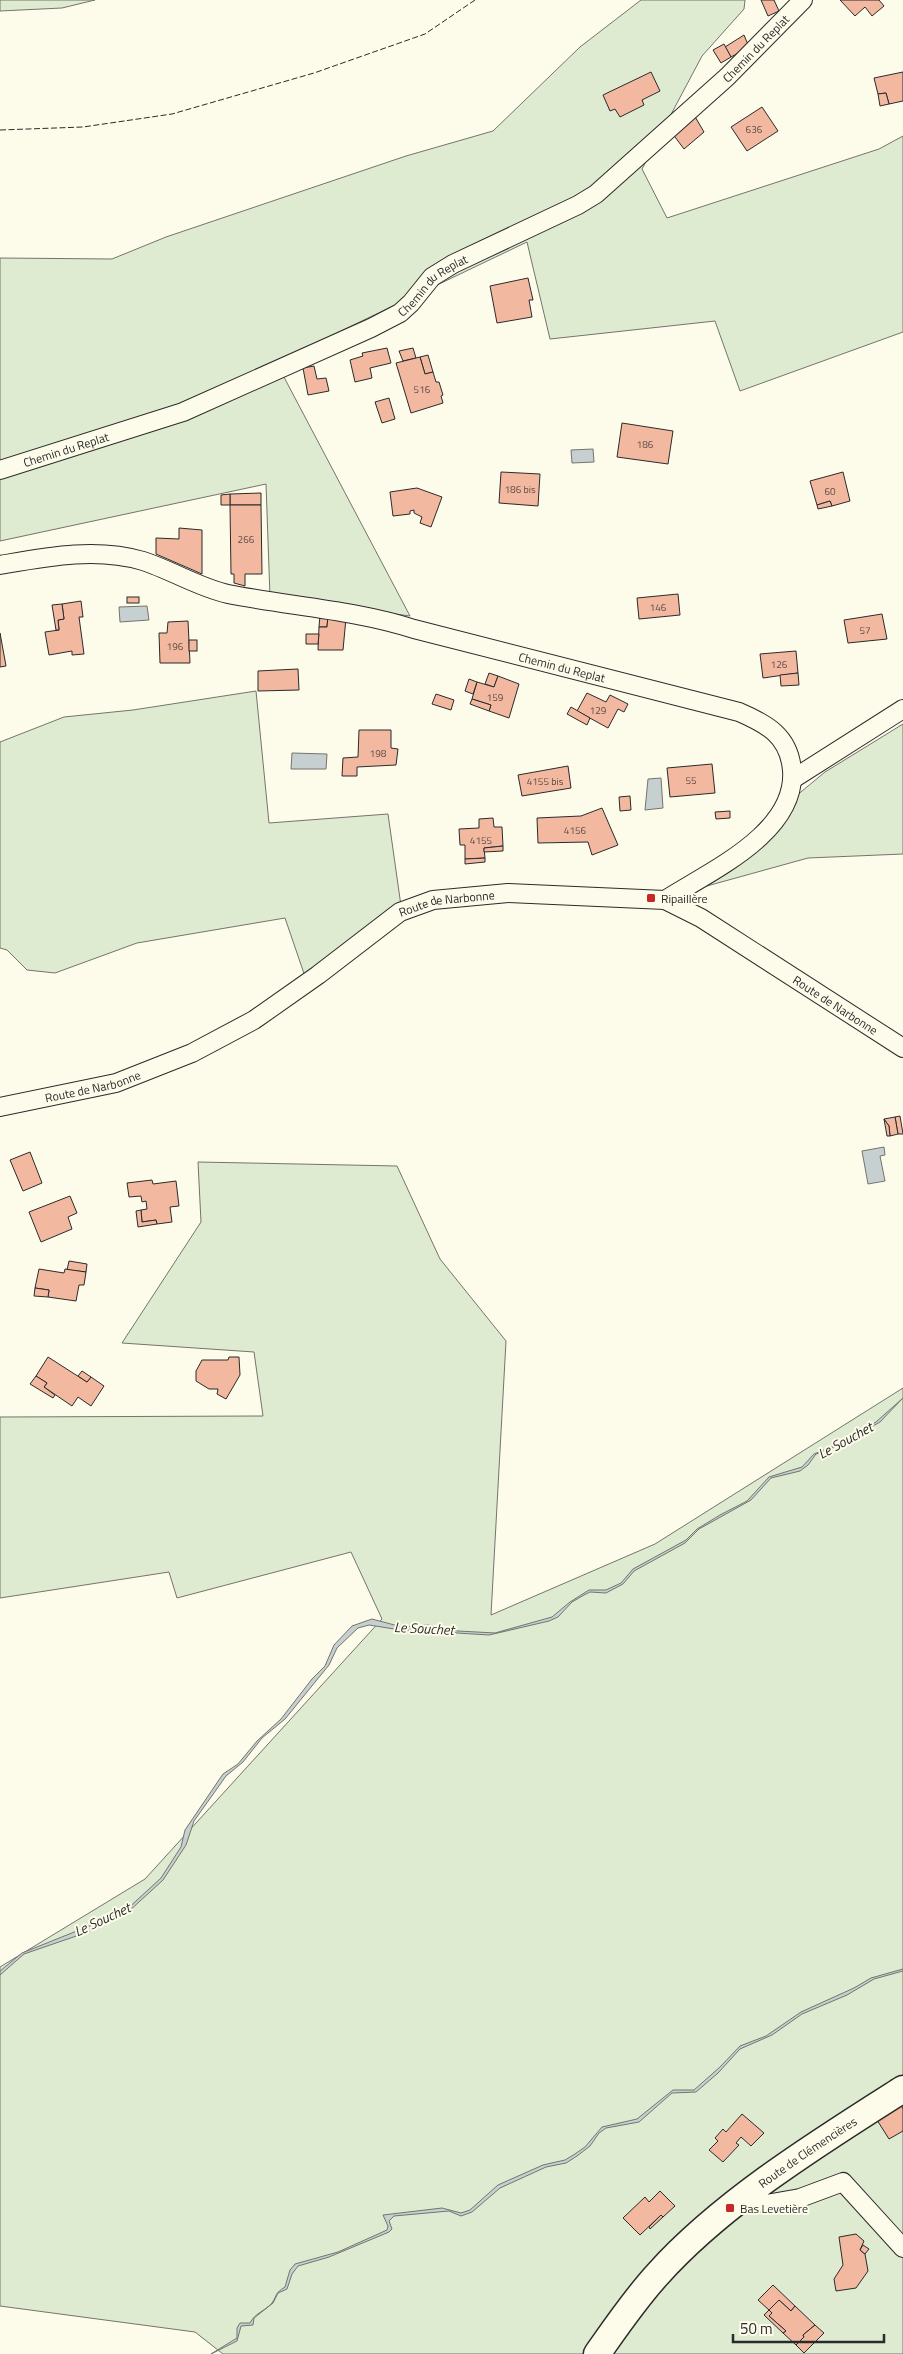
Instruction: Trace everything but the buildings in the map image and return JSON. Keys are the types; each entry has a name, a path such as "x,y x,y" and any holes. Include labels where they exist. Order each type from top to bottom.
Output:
{"street":[{"name":"Chemin du Replat","path":"0,470 183,412 400,313 411,303 432,277 453,264 578,205 596,194 727,77 803,0"},
{"name":"Chemin du Replat","path":"0,565 70,554 109,555 141,560 224,593 289,606 386,620 414,629 739,712 765,723 784,743 791,756 793,784 781,815 769,830 742,850 665,900"},
{"path":"792,779 903,708"},
{"name":"Route de Narbonne","path":"0,1106 116,1083 192,1053 254,1020 318,975 400,912 433,900 508,894 665,900 701,918 903,1048"},
{"name":"Route de Clémencières","path":"597,2354 657,2274 711,2223 812,2148 903,2089"},
{"path":"750,2193 766,2204 800,2198 843,2182 903,2248"}],"green space":[{"path":"0,0 95,0 62,8 0,11"},
{"path":"641,0 745,0 744,9 702,56 642,169 667,218 879,149 903,136 903,332 740,391 715,321 550,339 527,242 276,362 410,616 270,597 266,484 0,541 0,258 112,259 166,237 406,156 493,131 580,47"},
{"path":"256,691 269,823 388,814 403,920 310,991 285,918 137,943 55,973 27,970 7,950 0,948 0,742 64,717 133,710"},
{"path":"903,724 903,854 808,858 678,894 825,772"},
{"path":"198,1162 397,1166 440,1259 506,1341 491,1615 655,1544 903,1388 903,2354 223,2354 195,2332 0,2306 0,1967 145,1879 382,1619 351,1552 177,1598 169,1572 0,1598 0,1417 263,1416 254,1352 122,1343 201,1222"}],"water":[{"path":"593,449 594,462 572,463 571,450"},
{"path":"147,606 149,620 120,622 119,607"},
{"path":"292,753 327,754 326,769 291,769"},
{"path":"661,778 663,808 645,810 648,779"},
{"path":"884,1147 885,1155 880,1156 885,1181 868,1184 862,1151"},
{"name":"Le Souchet","path":"903,1398 880,1422 839,1445 816,1454 808,1465 800,1471 771,1478 751,1500 699,1529 685,1543 634,1571 623,1584 606,1593 590,1592 572,1602 558,1617 549,1621 489,1635 424,1628 407,1631 369,1625 358,1628 337,1648 329,1665 285,1719 262,1738 243,1762 226,1776 194,1821 186,1845 163,1880 128,1912 88,1932 24,1954 0,1975 0,1971 22,1953 124,1912 161,1878 181,1847 185,1830 223,1774 238,1764 257,1741 281,1719 312,1679 325,1666 334,1645 352,1626 372,1619 402,1627 428,1625 458,1631 495,1633 552,1617 570,1602 589,1590 606,1590 621,1583 633,1569 686,1540 697,1529 747,1501 769,1477 802,1467 814,1454 836,1445 876,1422"},
{"path":"903,1969 903,1971 874,1979 847,1995 802,2014 772,2035 740,2049 718,2073 696,2092 672,2093 639,2122 606,2128 599,2133 590,2146 566,2163 546,2167 500,2188 472,2212 461,2216 449,2211 394,2216 389,2221 392,2229 389,2232 329,2257 298,2266 292,2274 287,2289 278,2293 285,2287 290,2270 295,2264 338,2252 387,2230 388,2226 383,2215 442,2208 461,2213 470,2210 498,2185 543,2165 565,2160 575,2154 585,2147 602,2127 637,2119 673,2090 694,2090 740,2046 766,2036 801,2012 854,1988 871,1978"},
{"path":"254,2318 253,2325 241,2326 237,2341 211,2354 237,2338 237,2328 240,2323 250,2323"}],"fence":[{"path":"0,130 83,127 172,114 314,73 425,34 475,0"}],"place":[{"name":"Ripaillère","path":"651,898"},
{"name":"Bas Levetière","path":"730,2208"}]}
